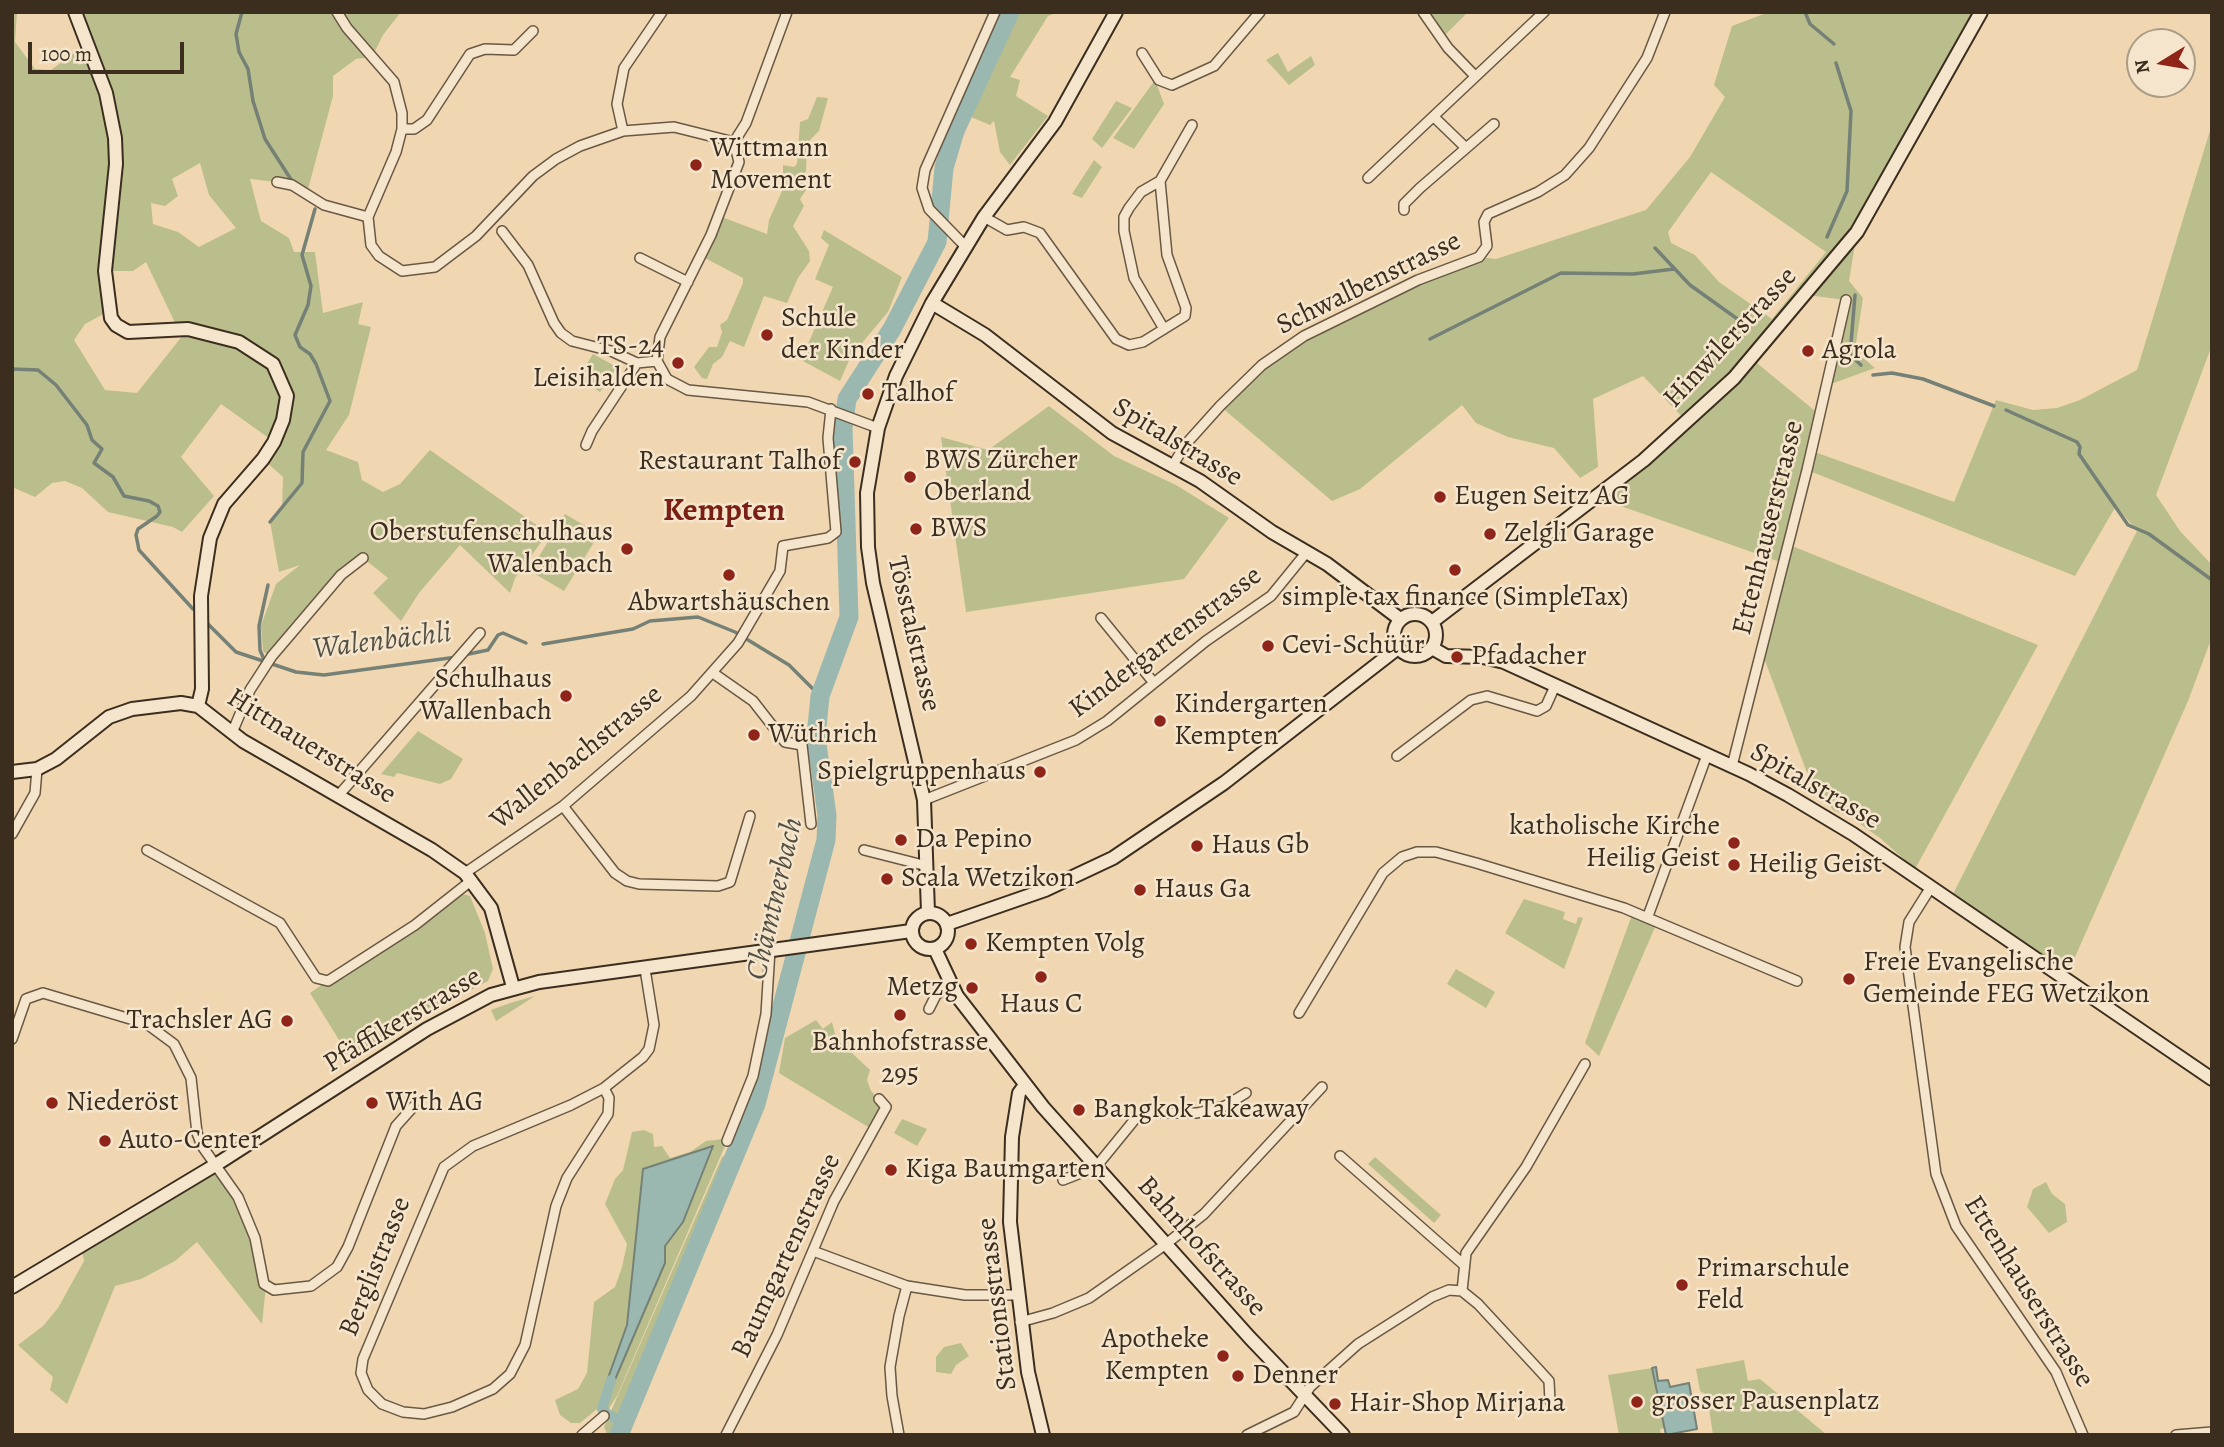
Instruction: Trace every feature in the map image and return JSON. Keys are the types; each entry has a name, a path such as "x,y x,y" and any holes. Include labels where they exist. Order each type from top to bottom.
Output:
{"main road":[{"path":"75,12 106,93 115,138 116,164 105,271 111,318 116,325 128,332 188,330 239,342 272,364 282,379 287,396 285,412 274,442 263,459 224,504 210,538 201,596 202,689 198,706"},
{"name":"Tösstalstrasse","path":"928,912 924,800 873,583 869,547 868,486 878,428 894,383 932,303 984,217 1055,122 1116,12"},
{"name":"Hinwilerstrasse","path":"1432,622 1644,460 1734,378 1857,232 1981,12"},
{"name":"Spitalstrasse","path":"932,303 985,335 1112,433 1173,465 1327,564 1400,619"},
{"path":"1417,614 1432,622 1436,635 1432,648 1423,655 1412,656 1398,648 1394,636 1400,619 1417,614"},
{"path":"947,924 1045,890 1113,858 1224,783 1398,648"},
{"name":"Spitalstrasse","path":"1432,648 1446,656 1492,658 1732,766 1811,808 2212,1079"},
{"name":"Hittnauerstrasse","path":"12,772 37,769 56,759 109,717 132,709 181,703 198,706 232,733 452,862 469,877 491,908 513,987"},
{"path":"928,912 939,915 947,924 945,942 935,948 919,946 911,931 918,916 928,912"},
{"name":"Pfäffikerstrasse","path":"12,1287 217,1164 427,1029 467,1006 513,987 911,931"},
{"name":"Bahnhofstrasse","path":"935,948 950,986 1025,1085 1096,1167 1343,1435"},
{"name":"Stationsstrasse","path":"1025,1085 1019,1093 1012,1137 1010,1222 1020,1322 1028,1372 1044,1435"}],"street":[{"path":"337,12 347,28 394,82 402,113 402,129 396,152 368,217 372,245 391,266 402,271 435,267 476,236 533,176 580,146 623,131 674,127 734,142"},
{"path":"623,131 617,104 624,68 662,12"},
{"path":"787,12 746,123 734,142 739,162 711,235 660,337 657,360 667,379 688,390 792,399 833,410 878,428"},
{"path":"965,246 947,231 929,209 922,188 925,170 995,12"},
{"path":"1142,52 1159,80 1172,85 1214,66 1260,12"},
{"path":"1423,12 1448,48 1475,75"},
{"path":"1368,178 1544,12"},
{"name":"Schwalbenstrasse","path":"1173,465 1185,445 1262,365 1304,337 1418,280 1479,257 1487,246 1484,222 1488,215 1538,192 1565,175 1589,148 1647,58 1665,12"},
{"path":"402,129 414,129 427,120 470,54 485,50 514,50 533,31"},
{"path":"1434,117 1465,147"},
{"name":"Schwalbenstrasse","path":"1404,210 1404,204 1420,188 1494,124"},
{"path":"1164,328 1134,278 1124,231 1124,217 1141,192 1160,181 1192,125"},
{"path":"984,217 1007,230 1024,228 1040,233 1116,340 1129,345 1143,342 1185,316 1186,307 1167,255 1160,181"},
{"path":"277,182 292,185 324,205 368,217"},
{"path":"502,231 528,265 561,333 572,341 611,351 637,363 657,360"},
{"path":"640,258 688,282"},
{"name":"Ettenhauserstrasse","path":"1732,766 1807,470 1846,300"},
{"path":"586,445 637,363"},
{"name":"Wallenbachstrasse","path":"147,850 280,923 316,978 328,981 415,925 469,877 640,743 713,673 738,643 780,571 783,546 828,538 836,531 828,438 833,410"},
{"name":"Kindergartenstrasse","path":"924,800 1076,740 1107,721 1206,641 1271,596 1306,552"},
{"path":"232,733 250,690 267,663 317,601 341,575 363,558"},
{"path":"1101,618 1154,683"},
{"path":"338,796 480,633"},
{"path":"713,673 753,701 785,742 802,745 811,824"},
{"path":"1397,756 1471,700 1487,696 1537,711 1546,706 1555,686"},
{"path":"1648,916 1707,755"},
{"path":"12,834 35,793 37,769"},
{"path":"563,806 615,873 627,881 639,884 718,886 730,882 750,816"},
{"path":"864,850 927,866"},
{"path":"1299,1013 1383,873 1395,861 1409,854 1436,852 1648,916 1797,981"},
{"name":"Ettenhauserstrasse","path":"1931,887 1909,922 1905,947 1936,1174 1945,1206 1956,1226 2056,1372 2083,1435"},
{"path":"727,1141 753,1076 776,949"},
{"name":"Berglistrasse","path":"604,1088 609,1098 608,1114 567,1178 556,1206 525,1345 510,1374 493,1389 452,1407 425,1414 403,1412 382,1404 368,1390 361,1373 363,1359 444,1167 473,1146 571,1105 604,1088 649,1049 654,1026 645,969"},
{"path":"929,1009 936,995 950,986"},
{"path":"12,1039 26,999 43,993 147,1024 159,1030 174,1044 185,1061 191,1078 197,1133 202,1146 232,1184 251,1226 264,1284 278,1290 304,1288 328,1276 345,1256 396,1126 413,1107"},
{"path":"1462,1291 1464,1265 1472,1242 1526,1167 1585,1064"},
{"path":"1020,1322 1053,1313 1088,1298 1166,1244 1204,1213 1322,1087"},
{"path":"1063,1181 1096,1167 1140,1113 1197,1113 1225,1106 1246,1093"},
{"name":"Baumgartenstrasse","path":"726,1435 776,1335 834,1201 886,1107 879,1099"},
{"path":"1340,1156 1464,1265"},
{"path":"813,1251 907,1286 965,1295 1017,1294"},
{"path":"899,1435 890,1367 898,1316 907,1286"},
{"path":"1247,1435 1294,1412 1333,1363 1432,1297 1449,1290 1462,1291 1549,1381 1550,1401"},
{"path":"586,1434 604,1416"},
{"path":"2176,1435 2212,1432"}],"green space":[{"path":"12,12 17,12 15,42 35,69 51,70 86,44 75,12 401,12 383,35 372,57 356,59 333,76 333,96 307,193 277,182 250,179 261,221 289,238 294,252 315,252 323,313 363,302 358,324 371,327 349,415 326,450 358,462 362,480 383,492 400,484 430,450 545,531 547,534 515,578 510,593 460,545 419,593 401,621 373,593 388,578 363,558 341,575 271,658 263,651 261,626 276,584 300,565 279,572 270,522 282,508 283,477 263,459 273,441 221,404 181,457 214,496 182,532 173,527 108,512 82,488 65,481 52,483 35,497 12,487","holes":["200,163 209,195 236,228 199,247 178,232 153,224 151,203 165,206 178,196 172,179","146,262 178,329 187,330 137,393 105,390 74,340 85,324 109,311 105,271 133,271"]},
{"path":"1002,12 1059,12 1048,16 1010,77 1020,80 1016,96 1048,116 1010,165 1000,152 994,121 990,125 959,112"},
{"path":"1430,12 1468,12 1445,35"},
{"path":"1769,12 1981,12 1857,232 1849,281 1863,298 1856,343 1861,356 1875,368 1828,385 1845,300 1807,295 1752,359 1820,415 1812,451 1954,502 1996,400 2033,410 2057,408 2080,400 2137,370 2212,124 2212,345 2156,495 2180,531 2212,565 2212,637 2188,701 2068,973 1952,896 2137,531 2116,506 2075,576 1807,470 1783,563 1595,497 1687,422 1643,376 1593,399 1598,467 1580,478 1554,448 1508,437 1476,423 1462,405 1360,489 1332,501 1220,406 1262,365 1304,336 1479,257 1496,259 1646,210 1690,157 1725,97 1714,85 1732,26","holes":["1711,172 1826,252 1772,319 1719,282 1695,255 1671,243 1668,232"]},
{"path":"1278,53 1288,72 1311,56 1315,65 1289,85 1266,60"},
{"path":"1155,80 1164,104 1134,149 1113,138"},
{"path":"817,97 828,98 819,131 807,143 806,171 802,179 806,190 800,199 804,206 793,226 809,251 810,261 798,278 787,303 764,296 744,347 730,341 722,357 713,364 707,379 702,378 694,367 709,347 717,347 722,332 720,325 727,320 743,278 701,256 719,216 767,234 769,220 783,189 783,165 794,167 797,164 800,122 808,119"},
{"path":"1116,101 1132,108 1102,148 1092,139"},
{"path":"1094,160 1102,167 1082,198 1072,194"},
{"path":"824,230 902,277 888,312 851,356 840,381 801,360 833,287 815,279 829,245 821,238"},
{"path":"593,354 617,367 600,392 578,378"},
{"path":"1049,406 1114,456 1176,485 1229,518 1184,579 966,612 941,437 988,450"},
{"path":"565,514 599,534 564,591 530,571"},
{"path":"1792,546 2038,645 1915,869 1880,838 1849,816 1833,810 1806,770 1764,658"},
{"path":"418,731 463,759 451,779 440,784 397,773 394,777 381,774"},
{"path":"456,892 470,896 485,933 493,969 488,981 434,1009 352,1061 310,993"},
{"path":"1524,899 1565,912 1563,919 1576,924 1578,917 1583,918 1564,969 1505,933"},
{"path":"1632,915 1656,925 1599,1056 1585,1043"},
{"path":"1456,969 1495,992 1486,1008 1447,984"},
{"path":"535,996 496,1021 491,1010"},
{"path":"816,1020 823,1029 832,1022 836,1038 870,1070 867,1080 871,1091 886,1107 873,1130 779,1073 785,1038"},
{"path":"902,1119 927,1129 917,1146 894,1133"},
{"path":"644,1130 653,1134 654,1147 662,1146 670,1158 690,1152 706,1141 724,1139 725,1146 617,1396 604,1416 597,1409 580,1423 571,1423 560,1415 555,1400 578,1389 587,1373 594,1302 615,1287 622,1267 627,1244 605,1204 615,1179 623,1170 632,1132"},
{"path":"736,1150 727,1180 630,1413 619,1435 607,1434 604,1427 722,1157"},
{"path":"1375,1157 1441,1215 1434,1223 1368,1164"},
{"path":"217,1164 238,1197 266,1286 262,1324 197,1242 175,1261 141,1279 115,1286 67,1404 50,1390 53,1377 18,1345 43,1326 58,1308 84,1261 81,1245"},
{"path":"2046,1182 2052,1194 2065,1204 2067,1222 2049,1233 2027,1207 2033,1189"},
{"path":"961,1343 969,1356 956,1365 951,1374 936,1372 936,1357 944,1347"},
{"path":"1744,1360 1748,1381 1760,1379 1827,1435 1713,1435 1707,1395 1700,1391 1696,1369"},
{"name":"grosser Pausenplatz","path":"1652,1368 1665,1428 1660,1429 1661,1435 1619,1435 1608,1375"}],"water":[{"path":"713,1146 683,1222 665,1246 665,1263 614,1382 608,1378 627,1325 643,1169"},
{"path":"1656,1367 1658,1381 1668,1380 1670,1387 1689,1383 1697,1429 1666,1435 1652,1368"}],"waterway":[{"path":"242,12 236,34 239,52 248,69 253,101 265,139 292,181"},
{"name":"Chämtnerbach","path":"619,1435 756,1104 826,840 827,815 816,737 820,696 849,617 843,428 847,399 892,329 937,242 944,168 955,131 1010,12"},
{"path":"1805,12 1810,24 1834,44"},
{"path":"1827,237 1847,191 1851,111 1836,63"},
{"path":"270,522 302,483 303,452 330,401 316,364 310,354 300,347 295,335 308,305 311,286 302,255 315,209"},
{"path":"1655,248 1690,285 1750,328"},
{"path":"1430,339 1561,273 1633,274 1674,269"},
{"path":"1855,295 1850,355 1861,365"},
{"name":"Walenbächli","path":"12,369 38,370 56,385 87,425 92,440 102,449 94,463 113,477 124,496 149,501 158,506 160,512 157,516 138,529 136,535 139,550 193,609"},
{"path":"1873,375 1892,373 1923,379 1994,406"},
{"path":"2006,410 2077,442 2080,447 2079,454 2128,525 2149,534 2212,580"},
{"path":"265,662 260,650 259,626 268,585"},
{"path":"543,644 633,629 650,621 698,617 735,632 789,665 820,696"},
{"name":"Walenbächli","path":"207,623 236,652 296,672 324,675 457,657"},
{"name":"Walenbächli","path":"464,655 488,650 498,635 503,633 526,643"},
{"path":"605,1411 602,1409 611,1380"},
{"path":"610,1415 624,1424"}],"place":[{"name":"Wittmann Movement","path":"696,165"},
{"name":"Schule der Kinder","path":"767,335"},
{"name":"Agrola","path":"1808,351"},
{"name":"TS-24 Leisihalden","path":"678,363"},
{"name":"Talhof","path":"868,394"},
{"name":"Restaurant Talhof","path":"855,462"},
{"name":"BWS Zürcher Oberland","path":"910,477"},
{"name":"Eugen Seitz AG","path":"1440,497"},
{"name":"BWS","path":"916,529"},
{"name":"Zelgli Garage","path":"1490,534"},
{"name":"Oberstufenschulhaus Walenbach","path":"627,549"},
{"name":"simple tax finance (SimpleTax)","path":"1455,570"},
{"name":"Abwartshäuschen","path":"729,575"},
{"name":"Cevi-Schüür","path":"1268,646"},
{"name":"Pfadacher","path":"1457,657"},
{"name":"Schulhaus Wallenbach","path":"566,696"},
{"name":"Kindergarten Kempten","path":"1160,721"},
{"name":"Wüthrich","path":"754,735"},
{"name":"Spielgruppenhaus","path":"1040,772"},
{"name":"Da Pepino","path":"901,840"},
{"name":"katholische Kirche Heilig Geist","path":"1734,843"},
{"name":"Haus Gb","path":"1197,846"},
{"name":"Heilig Geist","path":"1734,865"},
{"name":"Scala Wetzikon","path":"887,879"},
{"name":"Haus Ga","path":"1140,890"},
{"name":"Kempten Volg","path":"971,944"},
{"name":"Haus C","path":"1041,977"},
{"name":"Freie Evangelische Gemeinde FEG Wetzikon","path":"1849,979"},
{"name":"Metzg","path":"972,988"},
{"name":"Bahnhofstrasse 295","path":"900,1015"},
{"name":"Trachsler AG","path":"287,1021"},
{"name":"Niederöst","path":"52,1103"},
{"name":"With AG","path":"372,1103"},
{"name":"Bangkok Takeaway","path":"1079,1110"},
{"name":"Auto-Center","path":"105,1141"},
{"name":"Kiga Baumgarten","path":"891,1170"},
{"name":"Primarschule Feld","path":"1682,1285"},
{"name":"Apotheke Kempten","path":"1223,1356"},
{"name":"Denner","path":"1238,1376"},
{"name":"grosser Pausenplatz","path":"1637,1402"},
{"name":"Hair-Shop Mirjana","path":"1335,1404"}],"district":[{"name":"Kempten","path":"724,512"}]}
